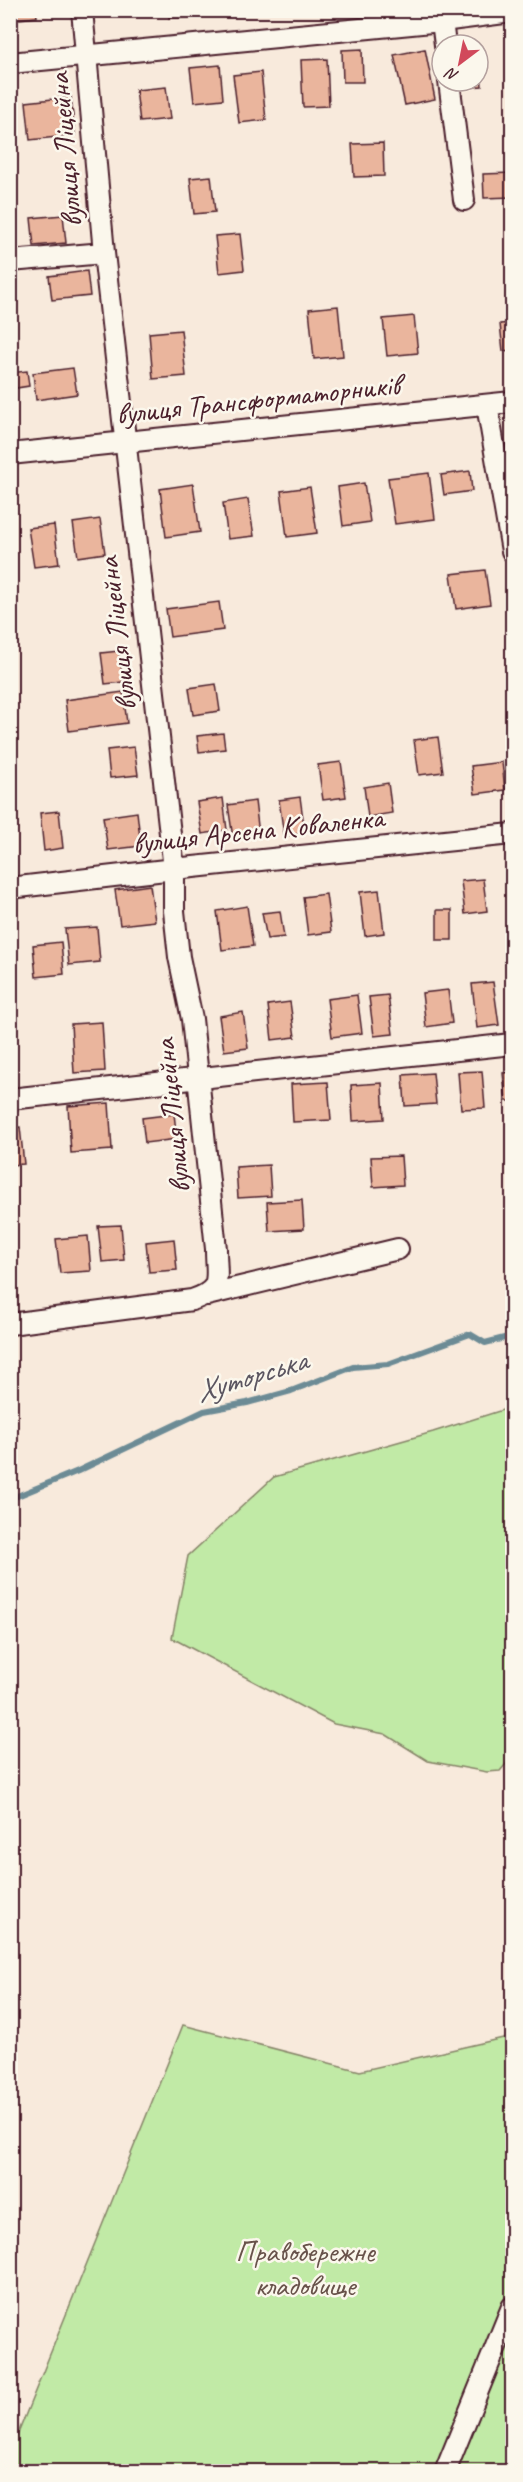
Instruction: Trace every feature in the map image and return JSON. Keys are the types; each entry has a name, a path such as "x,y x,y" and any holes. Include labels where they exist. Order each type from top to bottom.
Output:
{"street":[{"name":"вулиця Ліцейна","path":"82,10 104,253 174,869 174,911 179,957 192,1019 216,1249 216,1286 207,1295"},
{"path":"10,63 513,12"},
{"path":"442,21 444,33"},
{"path":"450,93 464,201"},
{"path":"10,261 104,253"},
{"name":"вулиця Трансформаторників","path":"10,454 513,402"},
{"path":"487,405 513,551"},
{"name":"вулиця Арсена Коваленка","path":"10,888 513,834"},
{"path":"10,1099 513,1044"},
{"path":"10,1324 176,1303 398,1249"},
{"path":"445,2472 513,2307"}],"green space":[{"path":"512,1407 512,1757 500,1771 487,1772 428,1761 385,1734 334,1724 172,1638 188,1556 274,1477"},
{"name":"Правобережне кладовище","path":"183,2025 360,2071 512,2036 512,2471 11,2472 11,2451"}],"building":[{"path":"10,10 36,10 37,17 10,20"},
{"path":"169,10 210,10 210,17 169,18"},
{"path":"362,49 363,82 343,82 342,50"},
{"path":"425,49 430,74 430,93 434,93 435,99 405,105 394,55"},
{"path":"327,59 329,106 303,107 301,60"},
{"path":"220,65 223,99 194,102 190,68"},
{"path":"261,72 266,120 239,123 233,75"},
{"path":"166,87 170,119 140,122 136,90"},
{"path":"71,97 75,135 30,140 26,102"},
{"path":"383,143 384,176 354,177 352,144"},
{"path":"512,173 512,197 484,198 483,174"},
{"path":"211,176 215,212 194,214 190,178"},
{"path":"63,215 66,243 34,246 31,218"},
{"path":"240,234 244,270 219,273 215,236"},
{"path":"87,271 90,296 52,300 49,276"},
{"path":"338,306 343,356 314,359 309,309"},
{"path":"414,316 418,353 387,356 383,319"},
{"path":"512,323 512,350 503,351 500,324"},
{"path":"181,330 186,376 153,379 149,333"},
{"path":"73,368 77,394 36,400 33,373"},
{"path":"27,371 29,386 10,389 10,373"},
{"path":"470,471 472,491 444,495 441,475"},
{"path":"429,473 435,519 395,524 388,478"},
{"path":"364,483 370,522 343,526 338,487"},
{"path":"193,484 200,532 166,537 160,489"},
{"path":"310,487 317,533 287,537 281,491"},
{"path":"248,499 254,536 228,539 223,503"},
{"path":"100,519 105,553 78,557 73,523"},
{"path":"54,525 59,564 34,567 28,528"},
{"path":"485,570 490,604 456,609 451,574"},
{"path":"219,602 223,630 170,637 166,609"},
{"path":"119,651 123,682 105,684 101,653"},
{"path":"216,684 220,711 193,715 189,688"},
{"path":"123,692 127,723 69,731 65,700"},
{"path":"223,733 225,749 199,752 197,736"},
{"path":"438,737 443,772 419,775 414,740"},
{"path":"134,747 138,775 110,778 107,750"},
{"path":"341,762 346,797 323,800 318,765"},
{"path":"502,762 505,790 475,794 471,766"},
{"path":"388,783 392,813 368,817 364,787"},
{"path":"300,797 305,833 284,836 279,800"},
{"path":"223,798 227,830 202,834 197,802"},
{"path":"255,801 259,834 233,838 228,805"},
{"path":"59,811 63,848 44,851 40,813"},
{"path":"137,812 141,846 108,850 103,817"},
{"path":"483,879 487,911 465,914 461,881"},
{"path":"150,885 155,921 120,925 115,890"},
{"path":"379,890 384,933 365,936 360,892"},
{"path":"326,894 331,932 308,935 303,897"},
{"path":"247,906 253,946 222,950 217,911"},
{"path":"437,910 452,910 452,940 437,940"},
{"path":"280,911 284,937 267,939 262,913"},
{"path":"97,927 100,962 69,965 65,929"},
{"path":"61,942 64,974 36,977 33,945"},
{"path":"493,982 499,1025 477,1028 472,984"},
{"path":"448,990 452,1023 426,1027 422,993"},
{"path":"357,995 362,1033 332,1037 327,999"},
{"path":"388,995 393,1034 374,1036 369,997"},
{"path":"290,1002 295,1037 272,1040 268,1005"},
{"path":"243,1012 248,1048 224,1051 219,1016"},
{"path":"102,1022 105,1071 74,1073 71,1024"},
{"path":"482,1071 485,1108 461,1109 458,1072"},
{"path":"512,1072 512,1101 506,1101 503,1073"},
{"path":"433,1073 436,1104 405,1106 403,1075"},
{"path":"328,1082 331,1120 293,1122 291,1084"},
{"path":"382,1083 384,1119 353,1121 351,1085"},
{"path":"109,1103 112,1150 71,1153 68,1106"},
{"path":"174,1114 177,1139 145,1143 142,1118"},
{"path":"20,1127 24,1164 10,1165 10,1128"},
{"path":"401,1156 403,1185 373,1187 371,1157"},
{"path":"269,1165 271,1196 238,1198 236,1167"},
{"path":"302,1200 304,1229 269,1231 267,1202"},
{"path":"121,1225 124,1260 102,1262 98,1226"},
{"path":"88,1236 91,1271 60,1273 56,1239"},
{"path":"174,1239 177,1270 149,1272 146,1242"}],"waterway":[{"name":"Хуторська","path":"10,1499 78,1471 204,1411 247,1403 291,1391 353,1367 388,1364 470,1334 485,1343 512,1336"}]}
